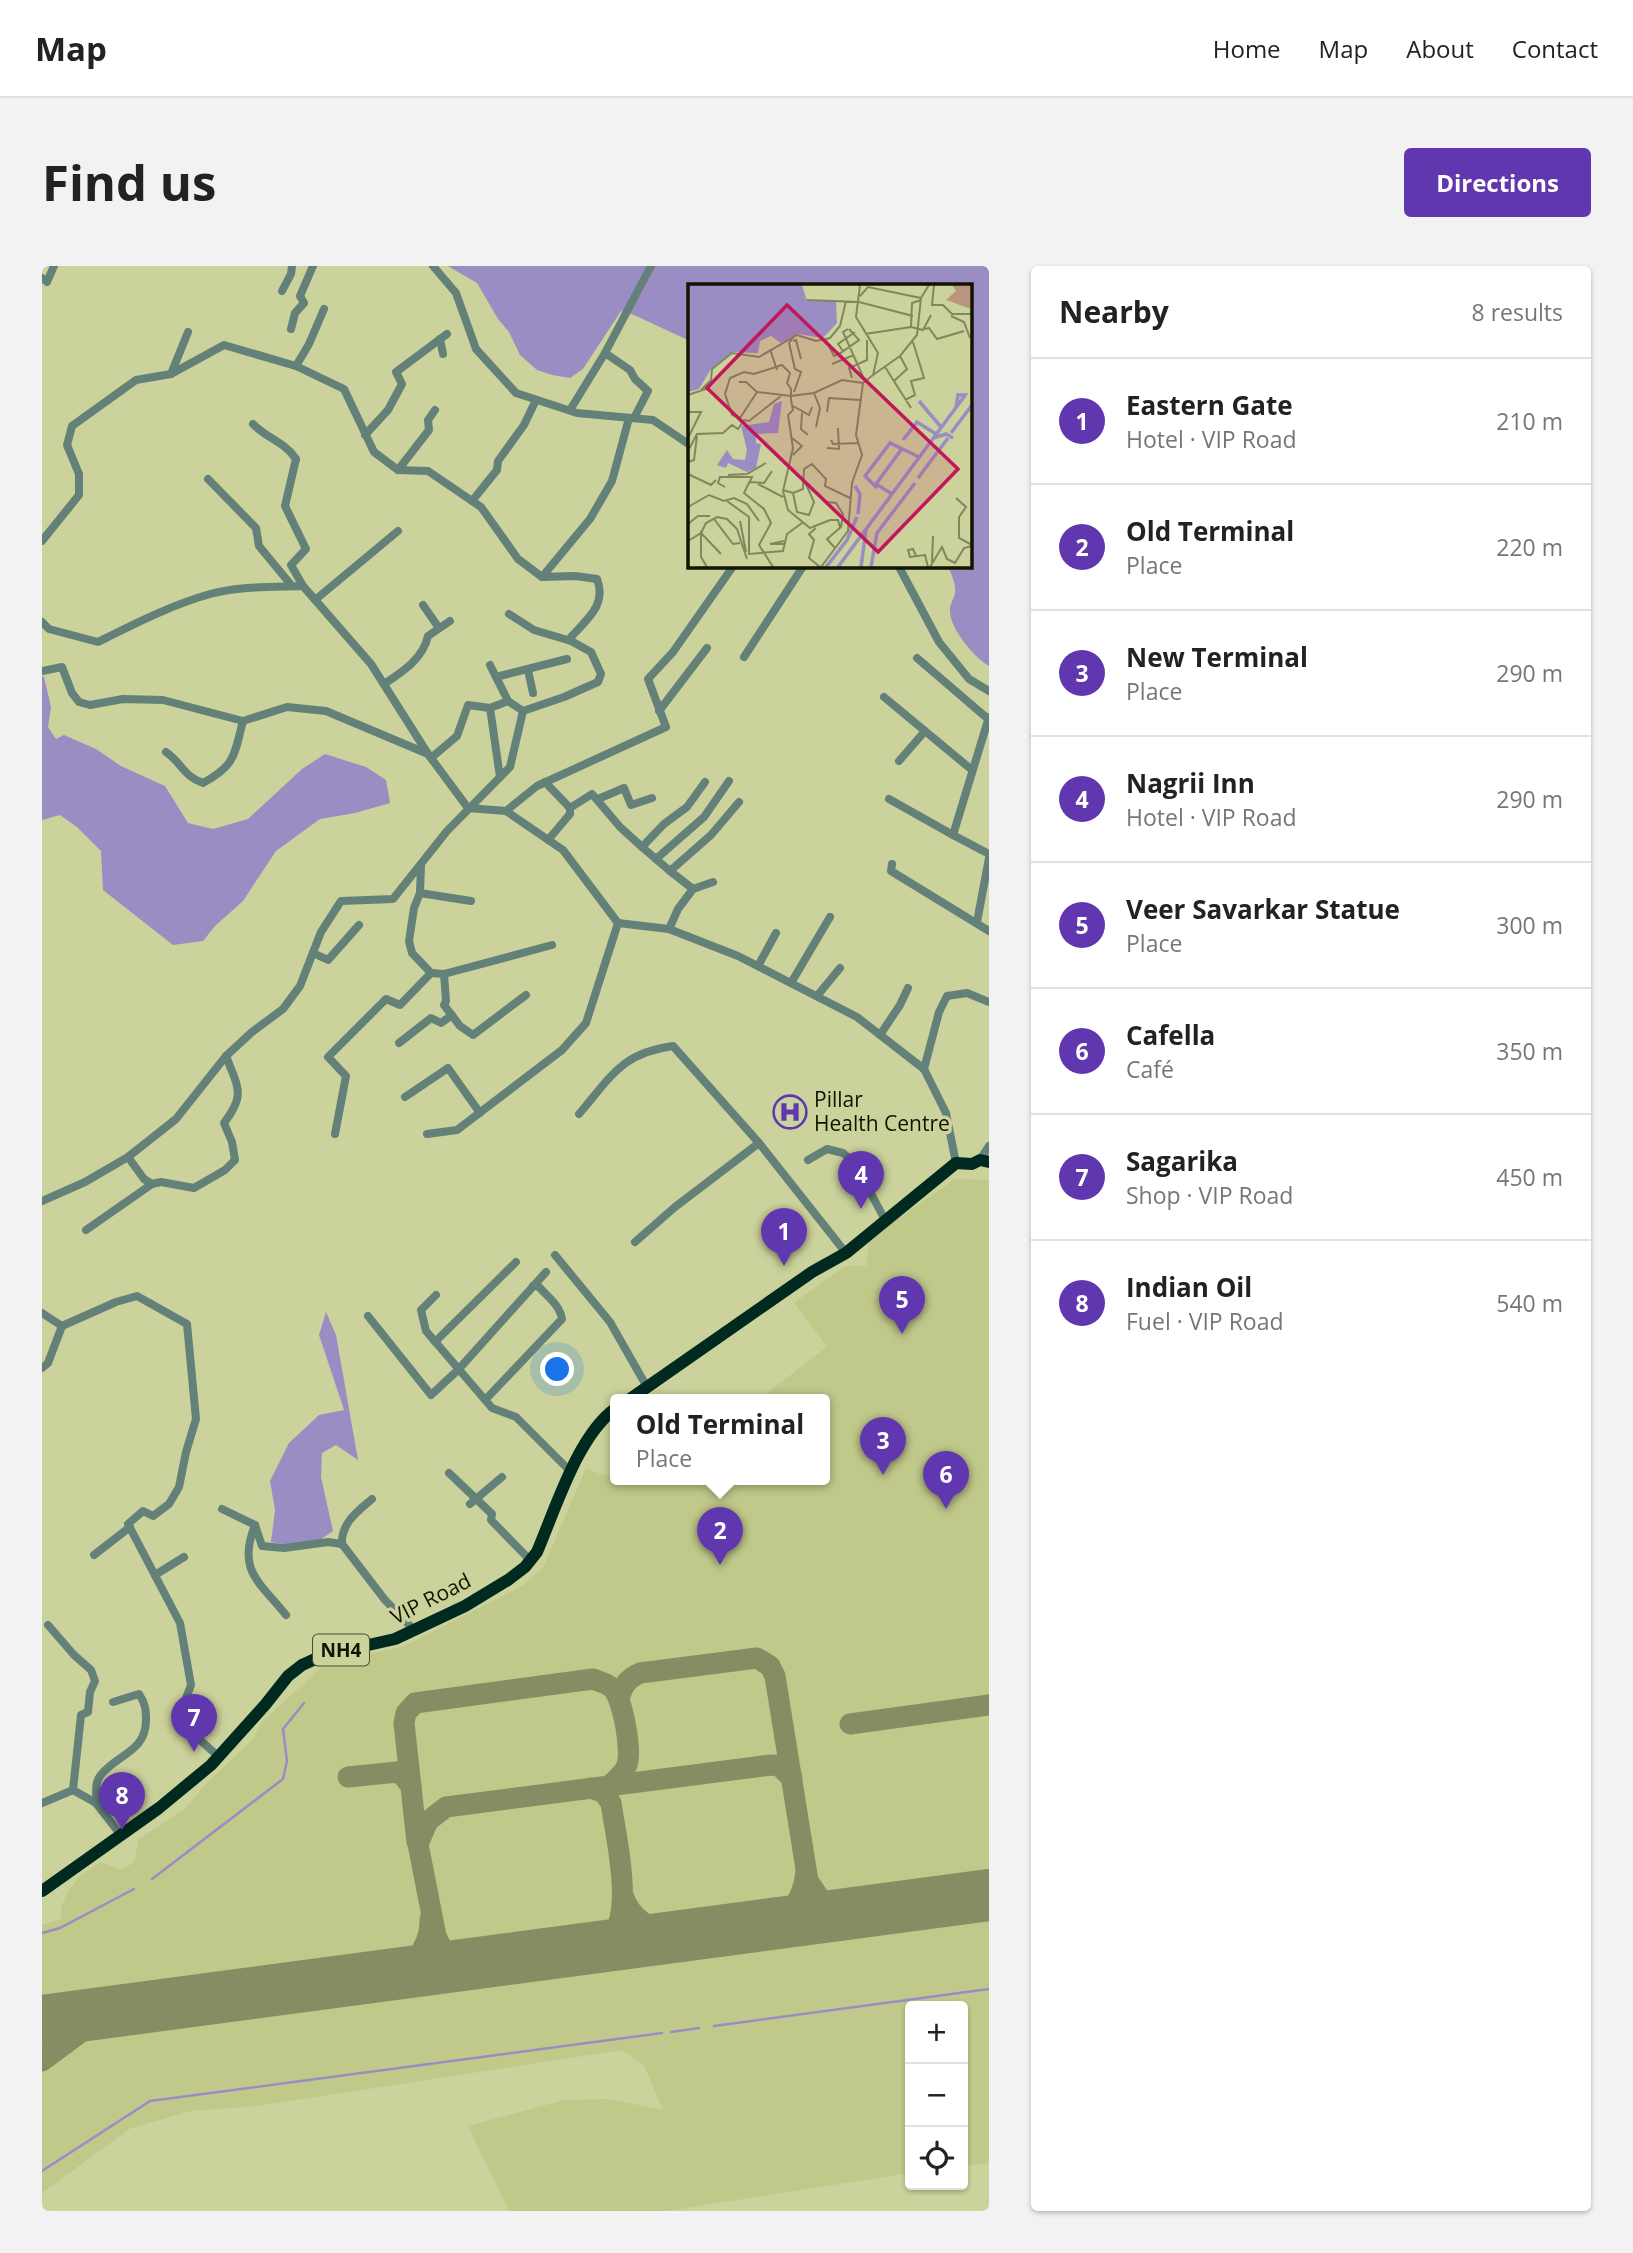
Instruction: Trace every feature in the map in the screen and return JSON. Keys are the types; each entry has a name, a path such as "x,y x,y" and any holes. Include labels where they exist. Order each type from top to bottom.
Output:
{"highway":[{"path":"637,1394 811,1272 846,1253 929,1188 956,1163 972,1164 984,1161"},
{"name":"VIP Road","path":"42,1891 159,1808 219,1757 288,1676 302,1665 324,1655 396,1639 465,1606 509,1580 531,1561 584,1442 610,1413"}],"street":[{"path":"42,278 47,282 54,266"},
{"path":"282,291 292,266"},
{"path":"291,329 295,313 304,303 300,296 313,266"},
{"path":"433,266 456,293 476,349 516,393 570,410 653,420 688,443"},
{"path":"570,410 605,353 651,266"},
{"path":"296,366 324,309"},
{"path":"171,374 188,332"},
{"path":"365,435 388,410 402,384 396,372 443,337 443,354"},
{"path":"42,541 79,495 79,474 67,445 72,426 136,380 171,374 224,345 296,366 344,389 374,453 398,470 428,471 481,507 518,559 542,577 575,576 597,579 601,589 600,604 571,637 571,641"},
{"path":"542,577 590,519 612,481 632,418 648,391 630,370 605,353"},
{"path":"472,501 497,470 498,461 524,425 537,400"},
{"path":"398,470 429,430 428,420 435,410"},
{"path":"253,424 263,434 276,439 296,459 285,506 306,549 291,565 303,586 371,664 430,756 468,808 506,811 563,850 618,923 669,929 738,956 857,1017 924,1069 946,1112 956,1163"},
{"path":"208,479 256,527 259,546 292,586"},
{"path":"315,600 398,531"},
{"path":"506,811 545,782 666,727 648,679 673,652 733,567"},
{"path":"744,657 803,567"},
{"path":"899,567 939,642 969,679 989,691"},
{"path":"42,622 49,629 98,642 153,615 211,594 251,587 303,586"},
{"path":"424,605 439,628"},
{"path":"509,614 534,630 571,641 591,652 601,674 598,682 523,711"},
{"path":"384,684 413,663 426,645 428,636 450,621"},
{"path":"659,711 707,648"},
{"path":"917,658 989,718 954,835"},
{"path":"496,677 567,659"},
{"path":"490,665 508,701 523,711"},
{"path":"42,671 62,667 72,693 79,702 90,705 123,699 163,700 243,721 287,707 326,711 430,756"},
{"path":"528,670 533,693"},
{"path":"884,697 972,770"},
{"path":"430,756 457,736 468,705 490,708 508,701"},
{"path":"490,708 500,777"},
{"path":"42,1201 85,1182 128,1157 176,1119 226,1056 283,1009 300,986 321,932 341,901 393,899 468,808 510,767 523,711"},
{"path":"166,752 177,760 188,777 203,783 233,760 243,721"},
{"path":"899,761 925,731"},
{"path":"656,859 704,817 729,781"},
{"path":"545,782 570,808 570,814 548,840"},
{"path":"642,847 664,824 687,807 705,782"},
{"path":"598,799 624,788 631,805 652,798"},
{"path":"570,808 592,794 620,827 693,889"},
{"path":"889,799 989,856 977,922"},
{"path":"670,871 711,835 739,802"},
{"path":"421,864 420,893 414,908 409,941 412,953 431,973 444,974 552,945"},
{"path":"892,864 891,871 989,931"},
{"path":"669,929 678,909 693,889 713,882"},
{"path":"420,893 471,901"},
{"path":"791,983 830,917"},
{"path":"427,1134 457,1130 562,1050 586,1023 618,923"},
{"path":"313,953 328,961 359,925"},
{"path":"758,966 776,933"},
{"path":"817,996 840,968"},
{"path":"335,1134 346,1076 328,1056 386,999 400,1005 431,973"},
{"path":"444,974 444,1005 460,1026 473,1035 526,995"},
{"path":"880,1035 908,988"},
{"path":"924,1069 939,1012 947,996 967,993 989,1002"},
{"path":"400,1043 431,1018 441,1023 452,1015"},
{"path":"579,1114 623,1062 651,1049 673,1046 759,1143 846,1253"},
{"path":"86,1230 152,1184 161,1182 194,1188 225,1170 235,1160 232,1142 224,1124 239,1101 238,1088 226,1056"},
{"path":"405,1097 448,1068 481,1113"},
{"path":"635,1242 675,1207 759,1143"},
{"path":"984,1161 989,1146"},
{"path":"808,1160 827,1149 843,1153 855,1163 885,1220"},
{"path":"128,1157 152,1184"},
{"path":"555,1255 610,1322 647,1387"},
{"path":"435,1342 516,1262"},
{"path":"368,1316 431,1395 458,1370 546,1272"},
{"path":"486,1399 562,1319 561,1312 553,1302 538,1286 533,1286"},
{"path":"436,1295 421,1310 426,1331 492,1408 516,1417 572,1472"},
{"path":"42,1378 62,1326 116,1302 137,1296 187,1324 197,1419 186,1452 180,1487 169,1504 153,1516 143,1511 128,1524 180,1623 191,1685 183,1706 192,1723 190,1731 219,1757"},
{"path":"42,1313 62,1326"},
{"path":"449,1473 473,1502 492,1514 491,1520 531,1561"},
{"path":"473,1502 502,1477"},
{"path":"372,1499 349,1521 342,1536 342,1544 385,1600 414,1630"},
{"path":"222,1509 255,1525 262,1546 285,1548 328,1542 342,1544"},
{"path":"255,1525 248,1542 248,1567 286,1615"},
{"path":"94,1555 130,1527"},
{"path":"155,1575 184,1557"},
{"path":"44,1624 91,1670 95,1681 90,1692 88,1712 81,1714 73,1790"},
{"path":"96,1803 95,1787 100,1776 143,1739 146,1723 146,1704 139,1694 113,1702"},
{"path":"42,1803 73,1790"},
{"path":"73,1790 96,1803 120,1835"}],"shaded area":[{"path":"448,266 989,266 989,666 970,649 950,616 955,589 948,567 972,567 972,284 688,284 688,340 621,311 583,369 570,378 537,370 520,355 509,332 498,319 477,283"},
{"path":"42,676 51,707 48,727 56,739 64,735 165,786 188,823 213,829 248,819 302,769 325,754 366,767 386,780 390,803 320,819 276,851 243,901 215,926 203,941 173,945 103,890 101,851 77,827 60,815 42,820"},
{"path":"955,1179 989,1180 989,2163 968,2165 968,2001 905,2001 905,2174 666,2211 509,2211 468,2126 564,2100 609,2099 663,2110 644,2065 622,2050 257,2106 191,2111 131,2128 42,2193 42,1925 61,1919 62,1905 67,1893 80,1876 100,1862 122,1870 134,1862 139,1839 186,1808 201,1789 254,1738 262,1722 325,1664 405,1646 522,1586 544,1566 586,1468 610,1476 610,1485 830,1485 830,1394 766,1394 827,1347 794,1303 845,1266 866,1266 869,1243"},
{"path":"326,1312 336,1335 358,1460 336,1445 322,1453 321,1477 333,1531 308,1548 271,1542 275,1510 270,1481 289,1443 319,1415 344,1410 319,1335"}],"waterway":[{"path":"152,1879 283,1779 287,1761 283,1729 304,1703"},
{"path":"42,1933 60,1928 134,1889"},
{"path":"714,2026 989,1989"},
{"path":"671,2032 699,2028"},
{"path":"42,2171 150,2101 662,2033"}],"taxiway":[{"path":"619,1699 626,1683 640,1673 757,1658 770,1666 775,1676 808,1881 821,1900 840,1915"},
{"path":"417,1842 404,1723 406,1713 415,1703 593,1679 609,1685 620,1704 628,1749 626,1768 609,1786"},
{"path":"850,1724 989,1705"},
{"path":"462,1965 444,1953 436,1936 418,1844 428,1821 446,1807 771,1765 779,1766 792,1778"},
{"path":"348,1777 397,1772 411,1786"},
{"path":"591,1788 604,1793 611,1803 622,1880 620,1919 614,1935 603,1946"},
{"path":"779,1923 798,1899 804,1885 806,1869"},
{"path":"623,1895 631,1911 643,1922 675,1937"},
{"path":"400,1973 412,1963 426,1943 430,1919"},
{"path":"42,2061 100,2018 115,2011"}],"runway":[{"path":"42,2021 989,1895"}],"place":[{"name":"Pillar Health Centre","path":"790,1112"},
{"name":"Nagrii Inn","path":"861,1209"},
{"name":"Eastern Gate","path":"784,1266"},
{"name":"Veer Savarkar Statue","path":"902,1334"},
{"name":"New Terminal","path":"883,1475"},
{"name":"Cafella","path":"946,1509"},
{"name":"Old Terminal","path":"720,1565"},
{"name":"Sagarika","path":"194,1752"},
{"name":"Indian Oil","path":"122,1830"}]}
